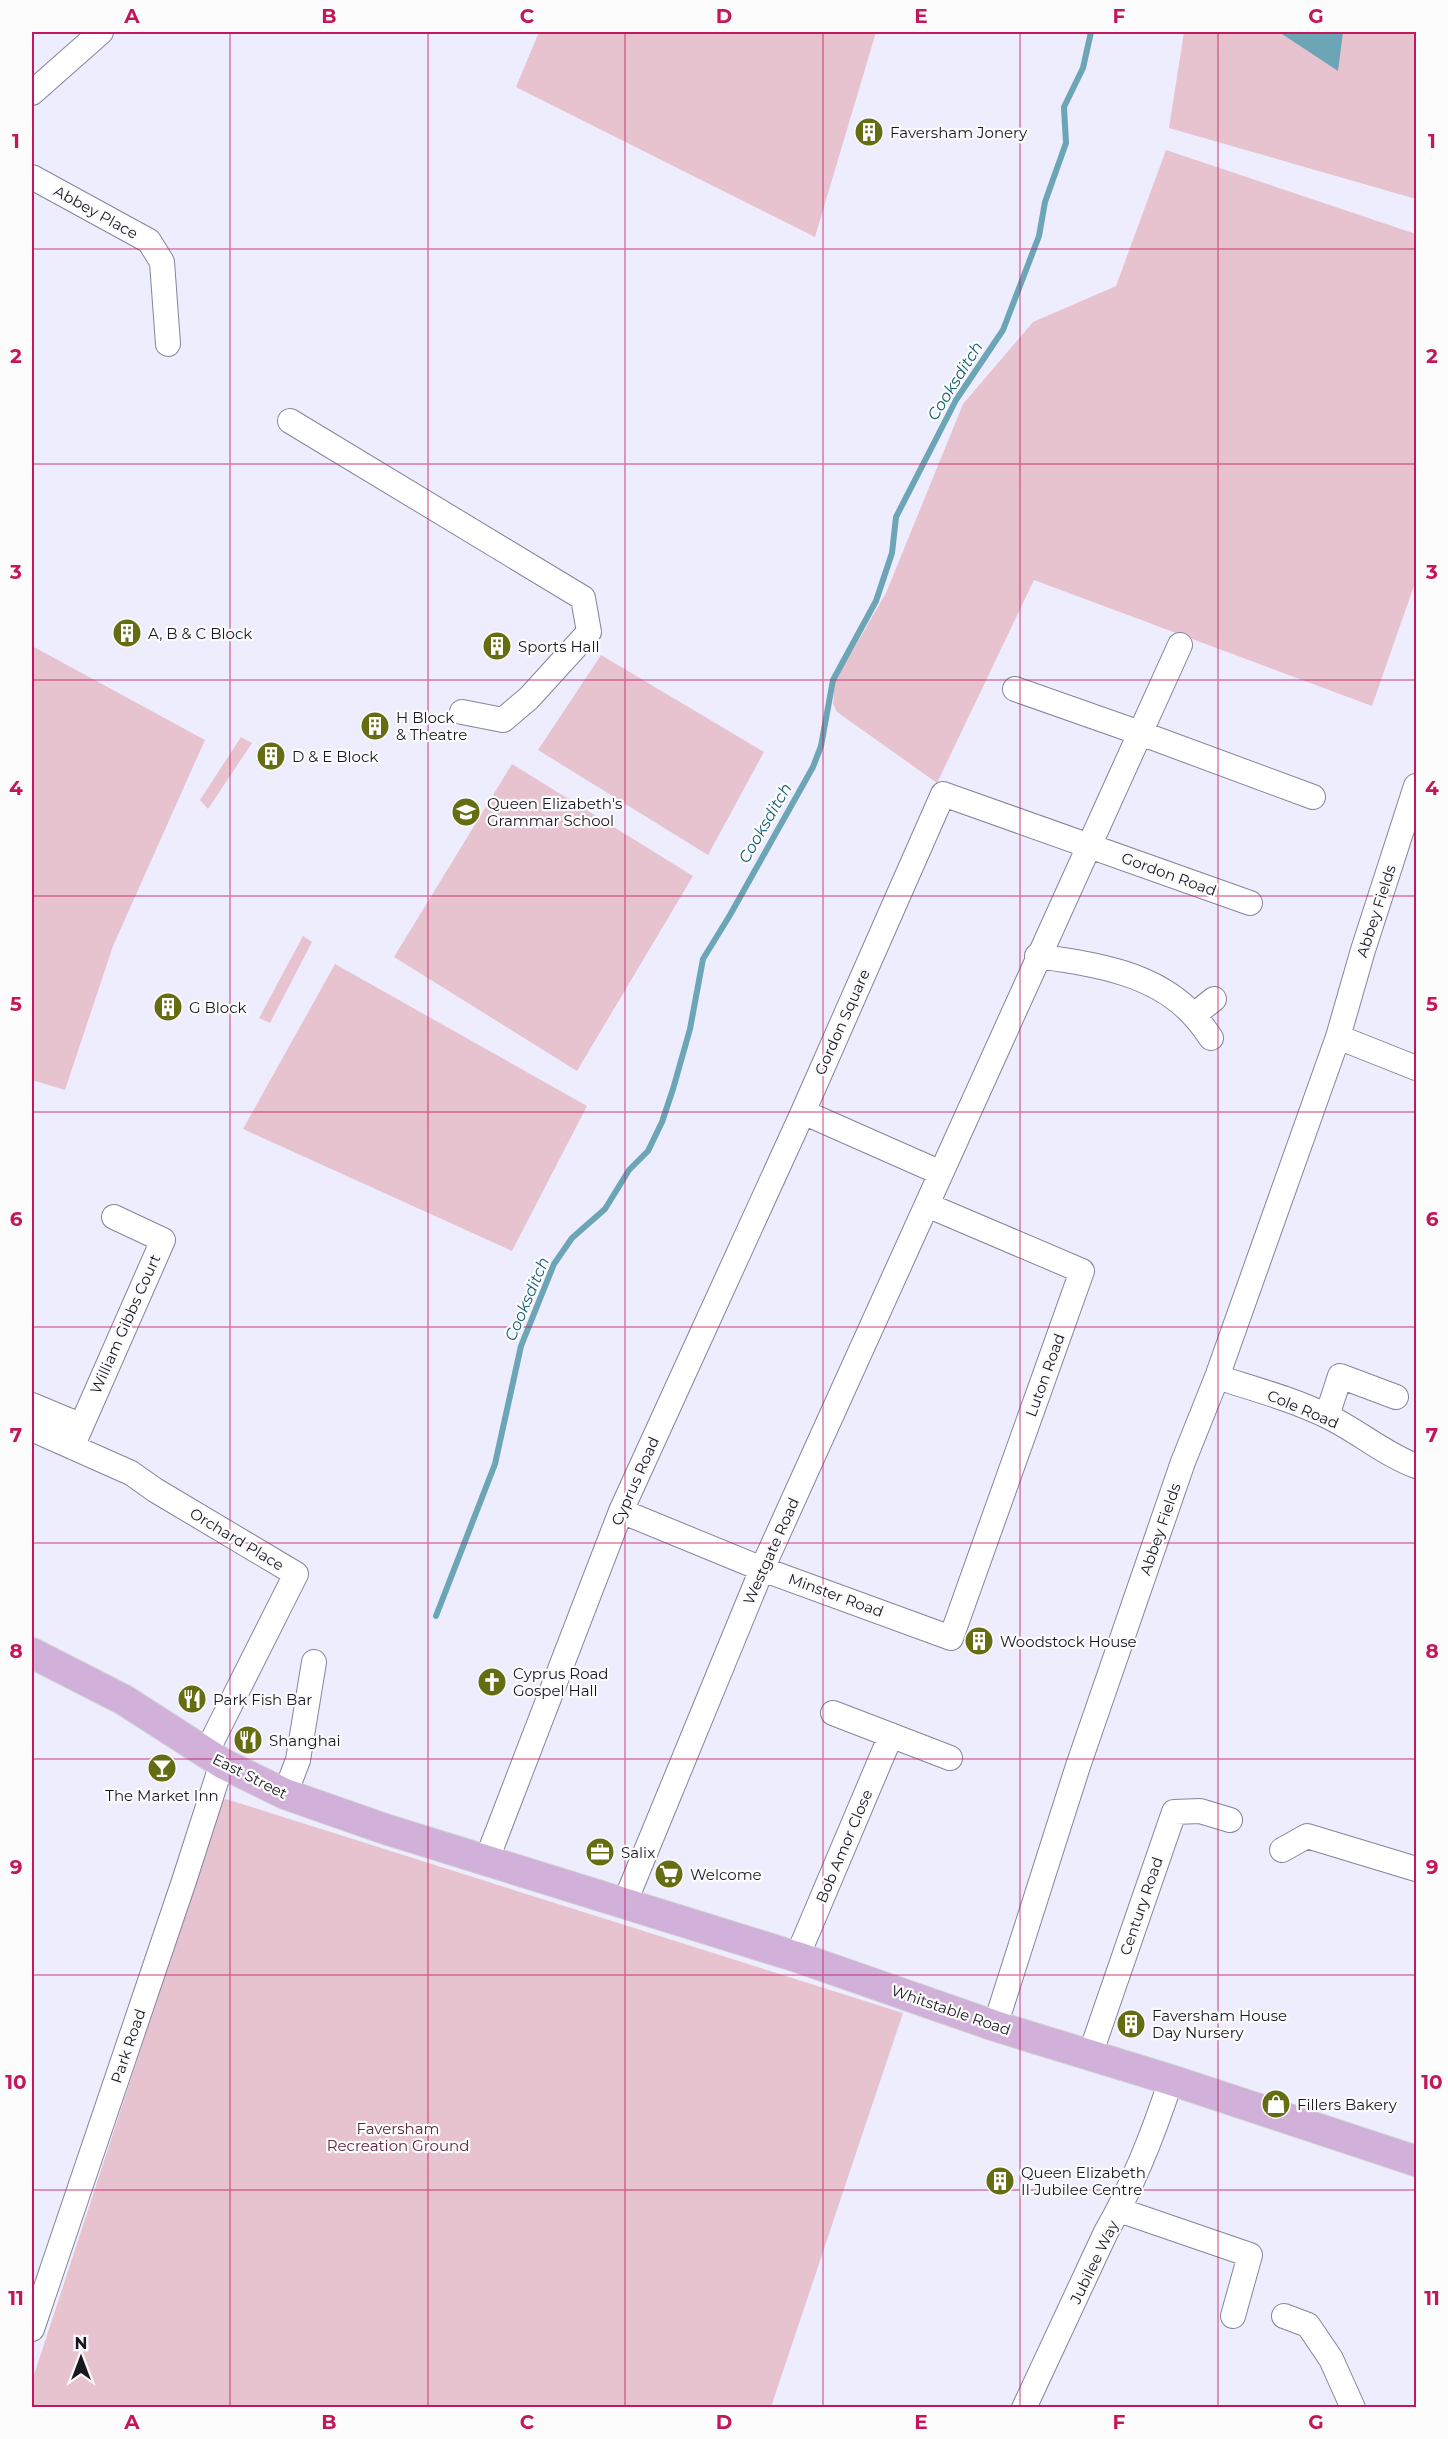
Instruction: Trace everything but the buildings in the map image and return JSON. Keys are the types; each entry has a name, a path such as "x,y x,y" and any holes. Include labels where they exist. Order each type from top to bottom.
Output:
{"main road":[{"name":"East Street","path":"33,1660 123,1700 214,1758 285,1794 385,1829 487,1859"},
{"name":"Whitstable Road","path":"487,1859 797,1957 995,2026 1171,2080 1416,2161"}],"street":[{"path":"32,93 100,32"},
{"name":"Abbey Place","path":"32,177 149,241 162,262 167,334"},
{"path":"290,421 583,598 589,632 530,698 503,720 462,711"},
{"path":"927,1205 1037,956 1180,645"},
{"path":"1015,689 1313,797"},
{"name":"Abbey Fields","path":"995,2026 1078,1766 1183,1462 1217,1377 1338,1037 1416,786"},
{"name":"Gordon Road","path":"943,794 1250,903"},
{"name":"Gordon Square","path":"803,1112 943,794"},
{"path":"1037,956 1087,963 1135,976 1168,994 1194,1015 1211,1038"},
{"path":"1194,1015 1214,999"},
{"path":"1338,1037 1416,1068"},
{"path":"803,1112 941,1173"},
{"name":"Cyprus Road","path":"487,1859 621,1511 803,1112"},
{"name":"Westgate Road","path":"625,1902 762,1569 927,1205"},
{"name":"Luton Road","path":"927,1205 1082,1271 951,1638"},
{"name":"William Gibbs Court","path":"76,1436 163,1240 114,1217"},
{"path":"1328,1416 1340,1376 1396,1397"},
{"name":"Cole Road","path":"1217,1377 1328,1416 1402,1461 1416,1466"},
{"path":"32,1405 76,1436"},
{"name":"Orchard Place","path":"32,1429 76,1436 155,1490 296,1574 214,1758"},
{"name":"Minster Road","path":"621,1511 762,1569 951,1638"},
{"path":"285,1794 298,1760 314,1662"},
{"path":"833,1713 950,1758"},
{"name":"Bob Amor Close","path":"797,1957 891,1736"},
{"name":"Park Road","path":"32,2329 214,1758"},
{"name":"Century Road","path":"1090,2055 1174,1812 1200,1811 1230,1820"},
{"path":"1282,1850 1307,1836 1416,1869"},
{"name":"Jubilee Way","path":"1024,2408 1119,2210 1156,2127 1171,2080"},
{"path":"1119,2210 1250,2255 1233,2316"},
{"path":"1284,2316 1308,2325 1331,2359 1353,2408"}],"green space":[{"path":"539,32 876,32 815,237 516,87"},
{"path":"1184,32 1416,32 1416,199 1169,128"},
{"path":"1166,150 1416,234 1416,580 1372,706 1034,580 937,783 837,712 833,704 835,681 886,593 963,404 1033,322 1116,286"},
{"path":"32,646 205,740 113,946 65,1090 32,1080"},
{"path":"601,655 764,752 708,855 538,750"},
{"path":"241,737 252,743 208,809 200,800"},
{"path":"512,764 693,876 577,1071 394,957"},
{"path":"303,936 312,942 270,1023 259,1018"},
{"path":"335,964 587,1106 512,1251 243,1129"},
{"name":"Faversham Recreation Ground","path":"226,1799 903,2013 771,2407 32,2408 32,2381 222,1801"}],"water":[{"path":"1279,32 1343,32 1338,71"}],"waterway":[{"name":"Cooksditch","path":"436,1616 495,1464 521,1346 554,1264 572,1238 605,1209 629,1170 648,1151 662,1122 690,1029 703,959 813,767 821,746 833,680 876,601 892,553 896,517 956,400 1003,330 1039,236 1045,202 1066,143 1064,107 1083,68 1091,32"}],"place":[{"name":"Faversham Jonery","path":"869,132"},
{"name":"A, B & C Block","path":"127,633"},
{"name":"Sports Hall","path":"497,646"},
{"name":"H Block & Theatre","path":"375,726"},
{"name":"D & E Block","path":"271,756"},
{"name":"Queen Elizabeth's Grammar School","path":"466,812"},
{"name":"G Block","path":"168,1007"},
{"name":"Woodstock House","path":"979,1641"},
{"name":"Cyprus Road Gospel Hall","path":"492,1682"},
{"name":"Park Fish Bar","path":"192,1699"},
{"name":"Shanghai","path":"248,1740"},
{"name":"The Market Inn","path":"162,1768"},
{"name":"Salix","path":"600,1852"},
{"name":"Welcome","path":"669,1874"},
{"name":"Faversham House Day Nursery","path":"1131,2024"},
{"name":"Fillers Bakery","path":"1276,2104"},
{"name":"Queen Elizabeth II Jubilee Centre","path":"1000,2181"}]}
